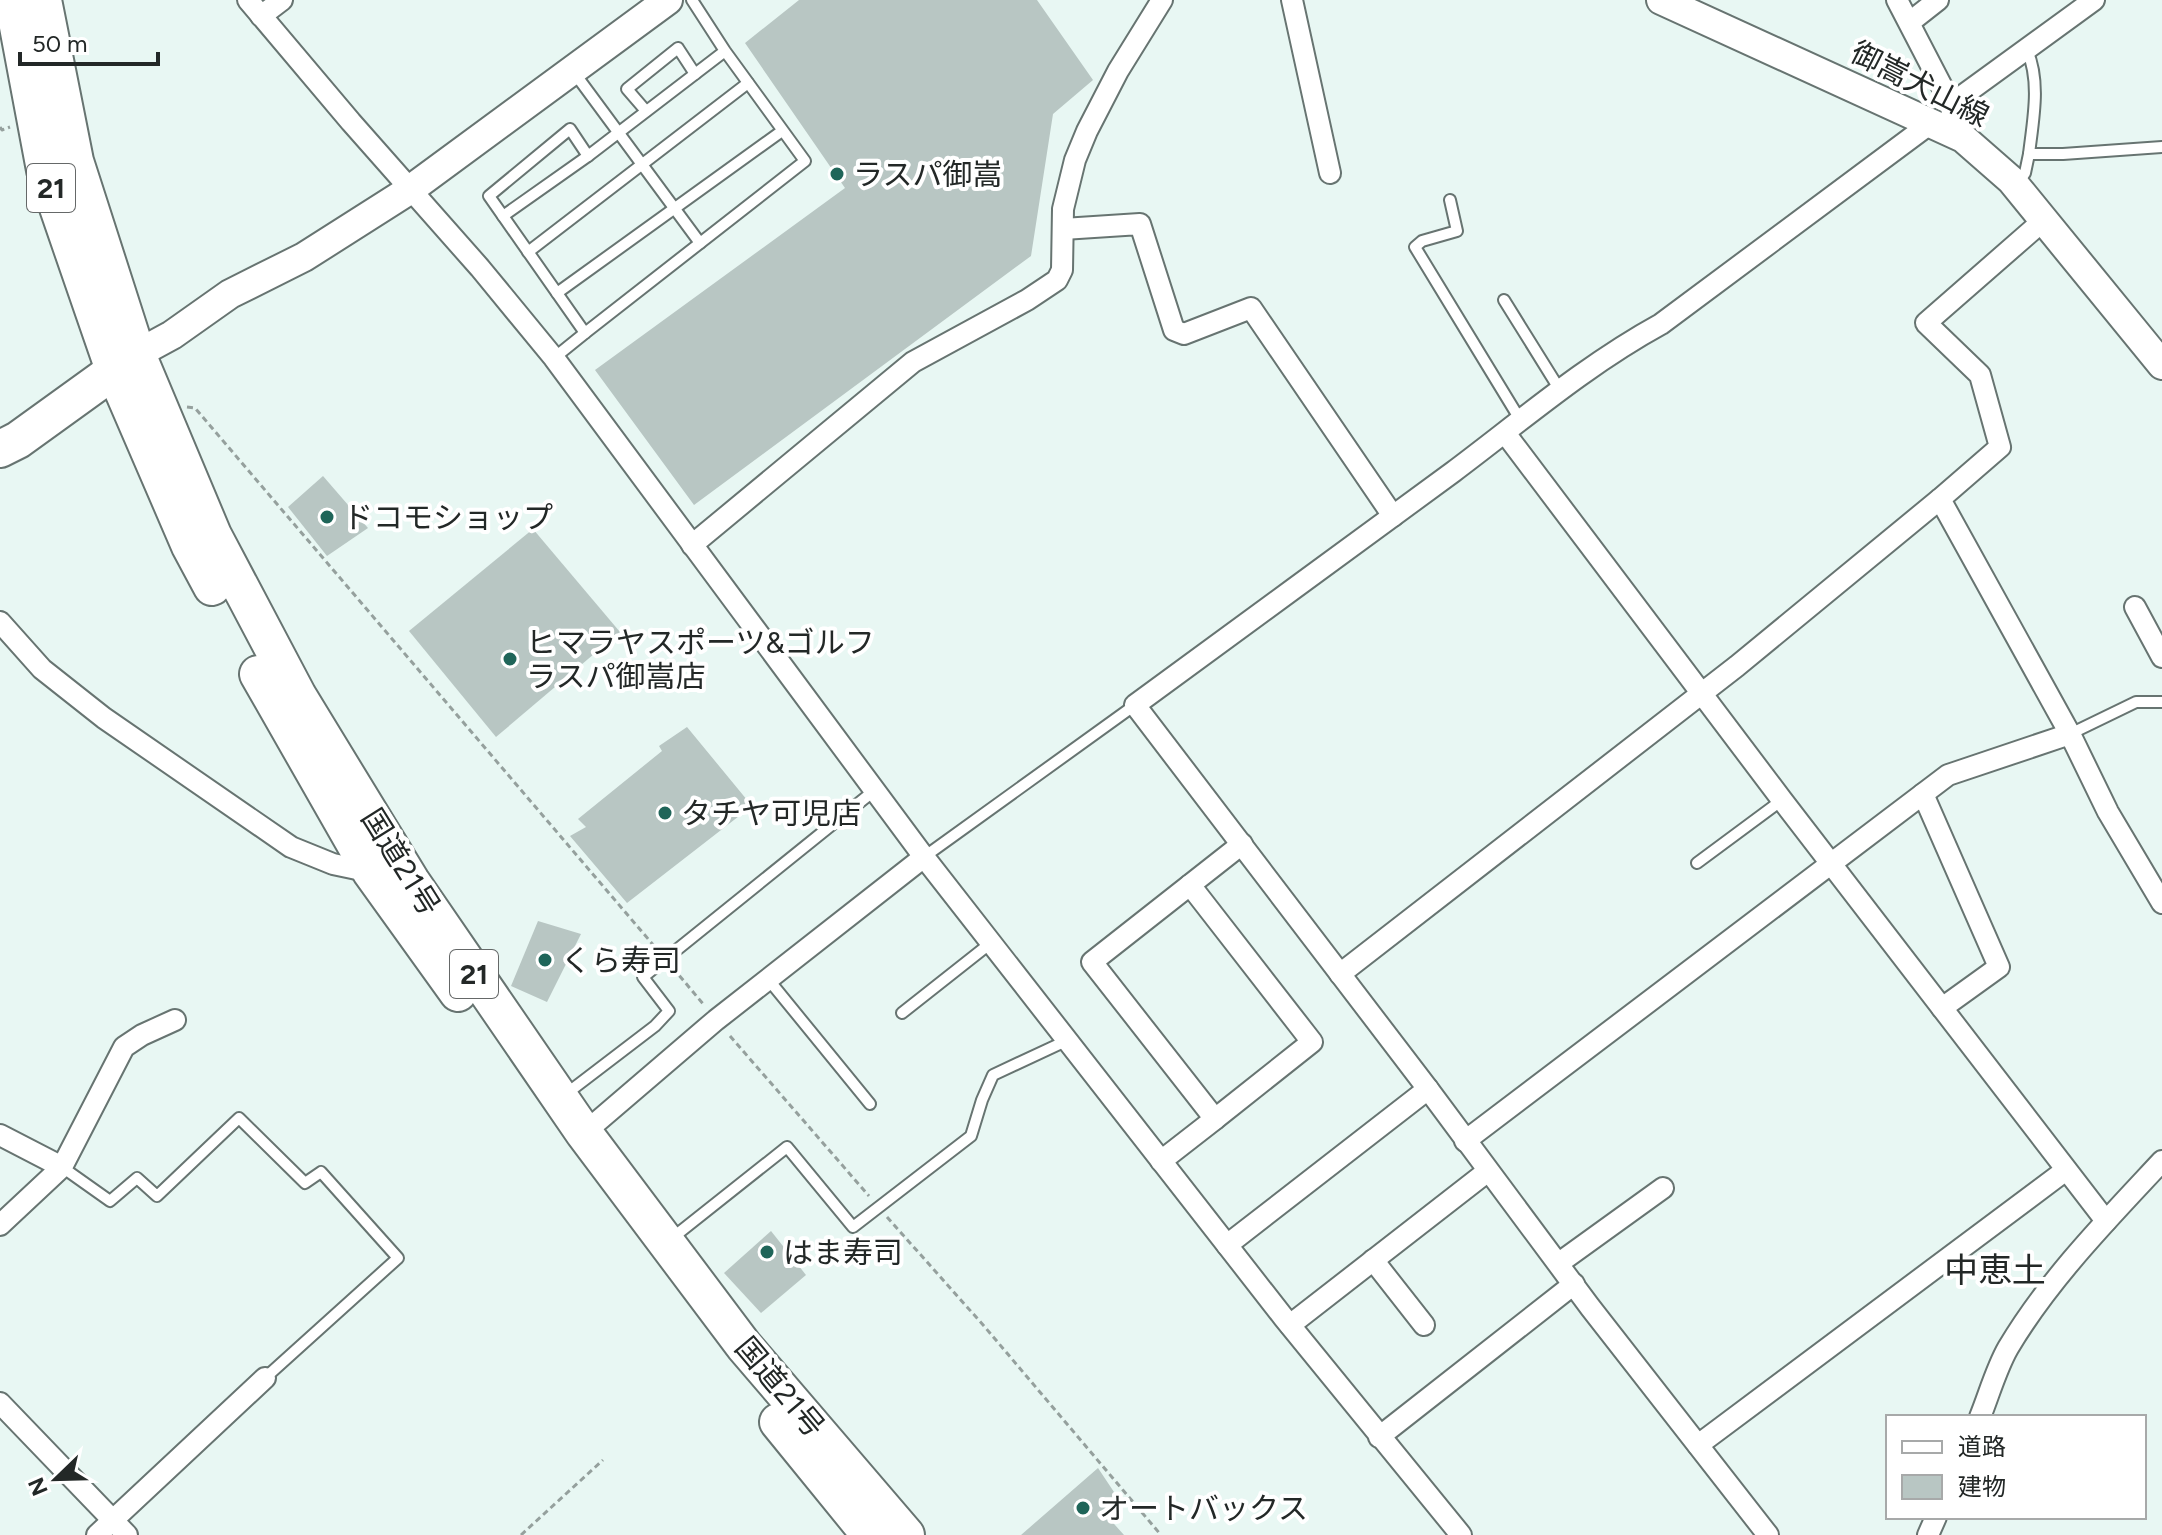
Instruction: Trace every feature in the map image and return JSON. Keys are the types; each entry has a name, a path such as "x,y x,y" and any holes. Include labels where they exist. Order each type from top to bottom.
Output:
{"highway":[{"name":"21","path":"13,0 45,170 126,362"},
{"name":"21","path":"43,0 75,161 126,362"},
{"path":"0,449 18,440 126,362"},
{"name":"国道21号","path":"126,362 190,546 276,708 371,872 727,1359 870,1535"},
{"name":"国道21号","path":"126,362 298,696 411,881 560,1099 666,1243 744,1346 906,1535"}],"street":[{"path":"282,0 255,8 554,358 924,857 1290,1325 1461,1535"},
{"path":"692,545 913,362 1027,300 1057,280 1062,270 1063,209 1075,160 1118,71 1162,0"},
{"path":"1292,0 1330,173"},
{"name":"御嵩犬山線","path":"1661,0 1945,120 2017,186 2162,365"},
{"path":"1897,0 1910,22 1945,120"},
{"path":"1910,22 1938,0"},
{"path":"1768,1535 1135,705 1560,390 1631,340 1661,324 1945,120 2027,50 2094,0"},
{"path":"126,362 172,335 230,294 304,257 411,189 573,71 660,2"},
{"path":"1340,974 1701,693 2000,447 1980,375 1926,323 2045,219"},
{"path":"1063,229 1140,224 1174,330 1184,334 1251,308 1393,516"},
{"path":"1513,427 1701,693 2106,1221"},
{"path":"1940,499 2070,734 2108,812 2162,903"},
{"path":"2135,607 2162,657"},
{"path":"0,622 42,669 104,718 291,847 333,864 371,872"},
{"path":"1465,1141 1948,775 2070,734"},
{"path":"1923,794 1999,967 1942,1008"},
{"path":"1215,1119 1092,962 1242,844"},
{"path":"584,1133 716,1020 924,857"},
{"path":"1161,1161 1312,1042 1190,885"},
{"path":"0,1225 62,1167 120,1053 142,1035 175,1020"},
{"path":"1227,1245 1428,1089"},
{"path":"0,1135 62,1167"},
{"path":"1981,1415 2007,1350 2047,1291 2162,1161"},
{"path":"1698,1445 2066,1170"},
{"path":"1290,1325 1488,1171"},
{"path":"1559,1263 1663,1188"},
{"path":"1373,1260 1424,1325"},
{"path":"1379,1437 1574,1284"},
{"path":"97,1535 120,1528 265,1378"},
{"path":"0,1403 120,1528"}],"lane":[{"path":"554,358 805,161 692,0"},
{"path":"646,111 627,89 678,48 695,74"},
{"path":"2017,186 2025,173 2035,107 2033,64 2027,50"},
{"path":"503,216 588,156 725,51"},
{"path":"573,71 700,243"},
{"path":"528,252 748,83"},
{"path":"585,333 489,196 570,129 588,156"},
{"path":"557,293 782,131"},
{"path":"2029,154 2162,147"},
{"path":"1450,200 1457,231 1422,241 1415,247 1513,427"},
{"path":"1504,300 1560,390"},
{"path":"2070,734 2136,702 2162,702"},
{"path":"924,857 1135,705"},
{"path":"560,1099 655,1026 669,1011 643,977 875,790"},
{"path":"1697,863 1782,800"},
{"path":"902,1013 992,942"},
{"path":"768,979 870,1104"},
{"path":"666,1243 787,1147 853,1227 971,1136 993,1075 1068,1040"},
{"path":"62,1167 110,1201 137,1178 157,1196 239,1118 305,1183 321,1172 398,1258 265,1378"}],"path":[{"path":"177,405 195,408 716,1020 984,1326 1161,1535"},
{"path":"521,1535 603,1460"}],"building":[{"path":"799,0 1037,0 1093,80 1053,114 1031,256 694,505 595,370 845,188 745,43"},
{"name":"ドコモショップ","path":"323,476 368,528 327,556 288,507"},
{"name":"ヒマラヤスポーツ&ゴルフ ラスパ御嵩店","path":"533,529 620,632 496,737 409,631"},
{"name":"タチヤ可児店","path":"687,727 752,806 627,903 570,836 586,827 578,819 662,751 659,746"},
{"name":"くら寿司","path":"538,921 581,934 547,1002 511,986"},
{"name":"はま寿司","path":"771,1231 806,1275 761,1313 724,1273"},
{"name":"オートバックス","path":"1098,1468 1120,1501 1106,1515 1124,1535 1021,1535"}],"place":[{"name":"ラスパ御嵩","path":"837,174"},
{"name":"ドコモショップ","path":"327,517"},
{"name":"ヒマラヤスポーツ&ゴルフ ラスパ御嵩店","path":"510,659"},
{"name":"タチヤ可児店","path":"665,813"},
{"name":"くら寿司","path":"545,960"},
{"name":"はま寿司","path":"767,1252"},
{"name":"オートバックス","path":"1083,1508"}],"district":[{"name":"中恵土","path":"1995,1270"}]}
